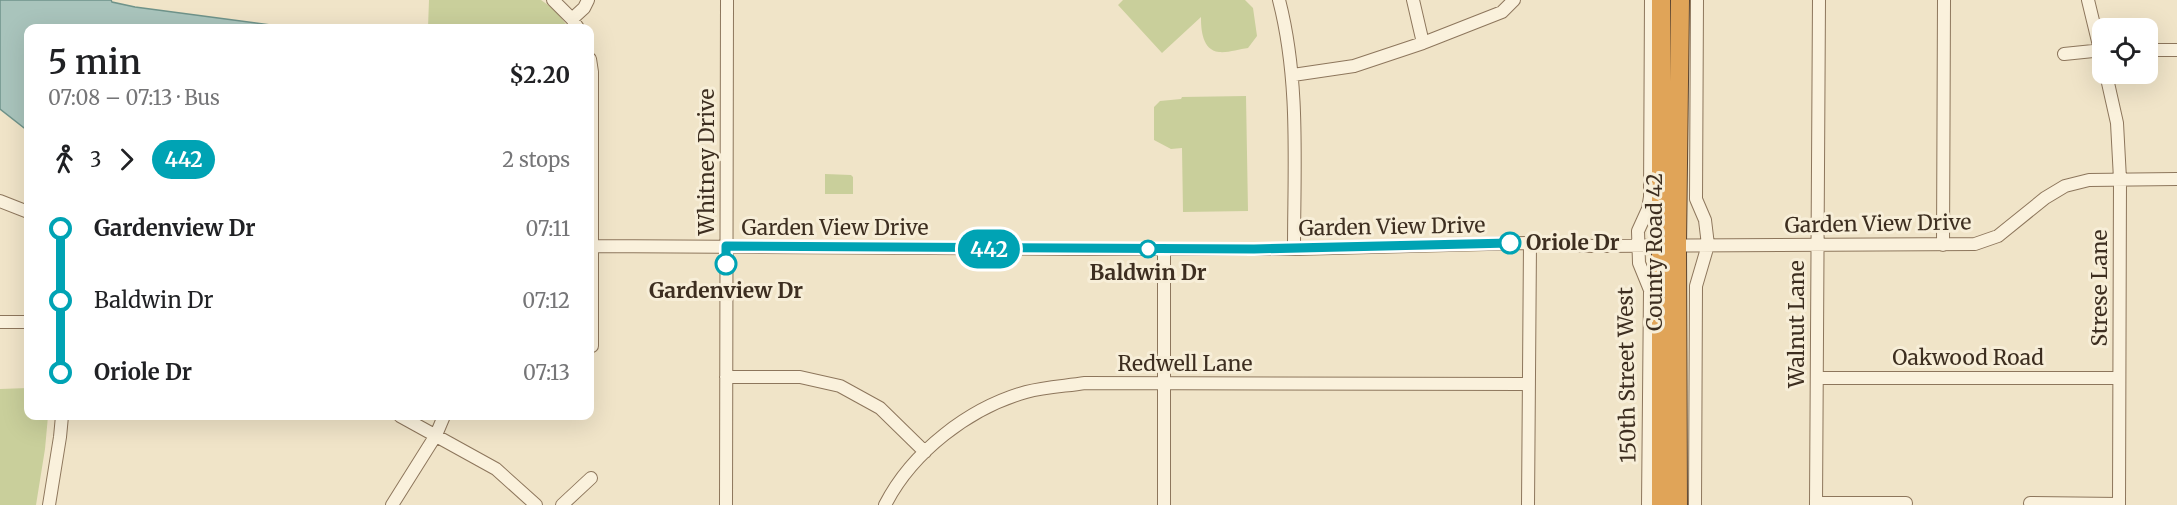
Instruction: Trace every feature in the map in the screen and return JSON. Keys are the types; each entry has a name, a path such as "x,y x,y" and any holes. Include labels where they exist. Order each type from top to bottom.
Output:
{"highway":[{"name":"County Road 42","path":"1661,0 1678,505"},
{"name":"County Road 42","path":"1660,505 1680,0"}],"street":[{"path":"553,0 575,24 588,0"},
{"name":"Whitney Drive","path":"726,505 727,0"},
{"path":"1279,0 1286,27 1293,75 1294,249"},
{"path":"1413,0 1424,43"},
{"path":"1293,75 1354,66 1424,43 1502,12 1514,0"},
{"name":"150th Street West","path":"1648,505 1650,290 1639,263 1638,231 1648,209 1650,197 1651,0"},
{"path":"1695,505 1696,286 1708,245 1705,220 1696,199 1697,0"},
{"name":"Walnut Lane","path":"1816,504 1819,0"},
{"path":"1943,245 1944,0"},
{"path":"2088,0 2093,18"},
{"path":"2158,50 2177,50"},
{"path":"2064,54 2092,54"},
{"name":"Strese Lane","path":"2108,84 2117,123 2120,179 2119,504"},
{"name":"Garden View Drive","path":"594,246 1294,249 1530,243 1593,246 1975,244 1998,236 2045,198 2065,186 2089,180 2177,179"},
{"path":"0,201 24,210"},
{"path":"1528,505 1530,243"},
{"path":"1164,249 1164,505"},
{"path":"0,322 24,322"},
{"path":"726,377 800,377 840,386 880,408 925,452"},
{"name":"Oakwood Road","path":"1817,378 2119,378"},
{"name":"Redwell Lane","path":"885,505 906,473 925,452 970,416 1000,401 1028,392 1085,383 1529,384"},
{"path":"50,505 62,420"},
{"path":"407,420 496,469 536,505"},
{"path":"392,505 436,435 442,420"},
{"path":"562,505 591,478"},
{"path":"1816,504 1906,503"},
{"path":"2030,503 2119,504"}],"green space":[{"path":"429,0 541,0 555,10 566,24 428,24"},
{"path":"1123,0 1245,0 1253,8 1257,36 1248,48 1226,52 1213,50 1204,38 1201,17 1162,53 1118,5"},
{"path":"1246,96 1248,211 1183,212 1182,148 1171,149 1154,140 1154,107 1160,101 1182,97"},
{"path":"825,174 851,175 853,194 825,194"},
{"path":"24,388 24,420 48,420 36,505 0,505 0,389"}],"water":[{"path":"0,0 111,0 135,7 263,24 24,24 24,128 0,109"}],"bus line":[{"name":"442","path":"726,264 726,246 1254,249 1510,243"}],"place":[{"name":"Oriole Dr","path":"1510,243"},
{"name":"Baldwin Dr","path":"1148,249"},
{"name":"Gardenview Dr","path":"726,264"}]}
